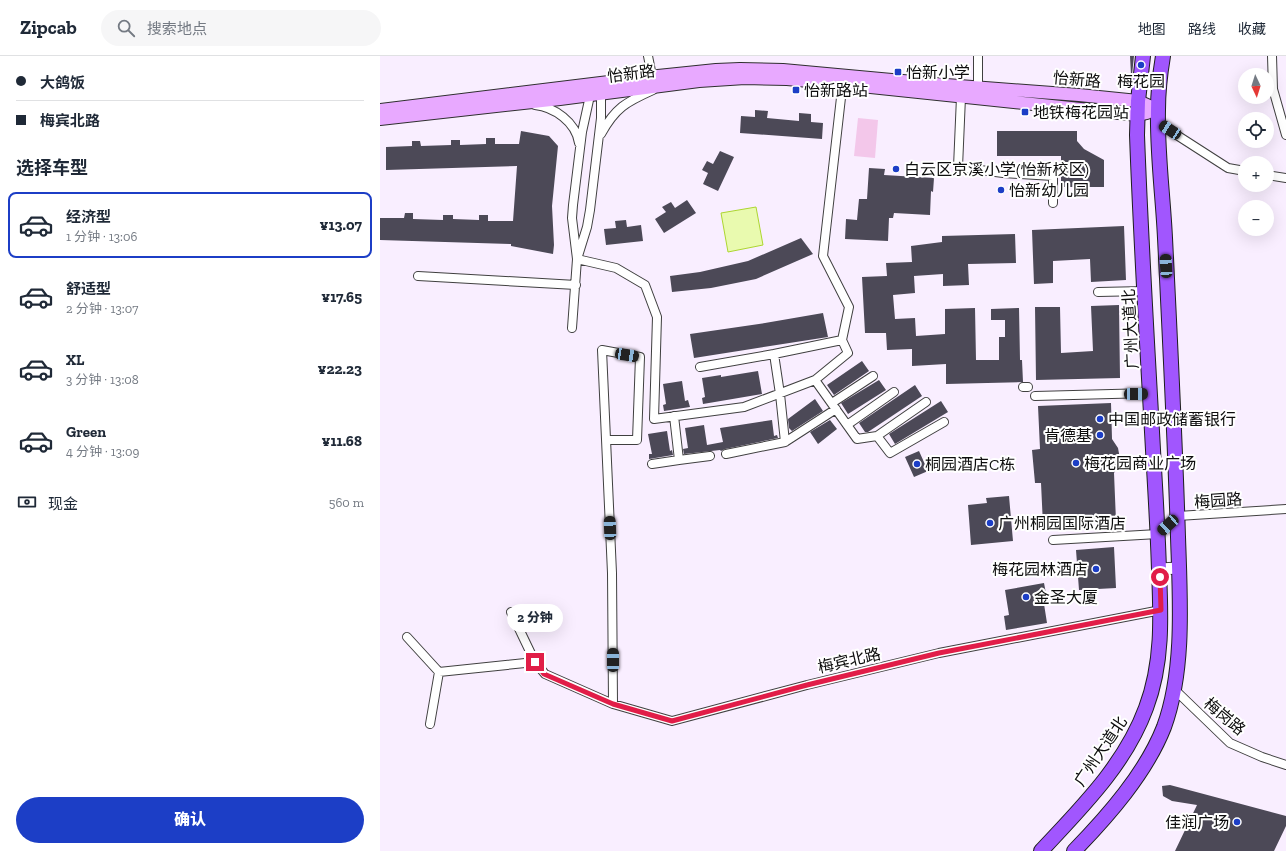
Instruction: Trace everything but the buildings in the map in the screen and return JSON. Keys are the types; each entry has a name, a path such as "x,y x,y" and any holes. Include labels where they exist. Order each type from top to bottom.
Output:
{"highway":[{"name":"广州大道北","path":"1041,851 1051,846 1099,787 1120,757 1134,734 1146,708 1157,669 1161,633 1161,610 1138,152 1138,108 1142,56"},
{"path":"1074,851 1120,799 1146,762 1164,726 1174,688 1179,645 1178,516 1158,116 1163,56"}],"main road":[{"name":"怡新路","path":"595,91 652,76 716,70 783,70 961,97 1138,108"},
{"name":"怡新路","path":"380,110 663,85 714,79 745,78 843,80 1079,95 1138,108 1158,116"},
{"name":"怡新路","path":"380,119 522,103 559,94"}],"street":[{"path":"648,56 652,76"},
{"path":"978,56 978,88"},
{"path":"1272,56 1273,89 1286,136"},
{"path":"577,259 616,268 645,285 657,317 654,419 744,407 815,380 848,353 842,340 849,307 823,256 843,80"},
{"path":"598,138 608,120 619,109 633,99 663,85"},
{"path":"577,259 589,215 601,118 595,91"},
{"path":"572,328 577,259 572,218 580,149 595,91"},
{"path":"961,97 958,167 1003,173 1053,176 1053,203"},
{"path":"522,103 545,106 562,116 574,130 578,138 580,149"},
{"path":"1158,116 1228,168 1238,170"},
{"path":"1274,176 1286,178"},
{"path":"418,276 576,285"},
{"path":"1098,292 1145,291"},
{"path":"700,367 842,340"},
{"path":"607,440 637,440 640,357 602,350 612,573 613,704"},
{"path":"774,354 785,442"},
{"path":"726,454 785,442 873,376"},
{"path":"815,380 857,439 877,436 926,402"},
{"path":"847,425 894,392"},
{"path":"1035,396 1150,394"},
{"path":"674,416 679,460"},
{"path":"877,436 890,453 944,422"},
{"path":"652,464 710,456"},
{"name":"梅园路","path":"1158,534 1178,516 1286,509"},
{"path":"1053,540 1158,534"},
{"path":"1159,569 1179,568"},
{"name":"梅宾北路","path":"510,612 535,662 544,674 613,704 672,721 807,685 939,653 1161,610"},
{"path":"407,636 439,672"},
{"path":"439,672 535,662"},
{"path":"430,724 439,672"},
{"name":"梅岗路","path":"1174,688 1230,743 1262,757 1286,765"}],"shaded area":[{"path":"858,118 878,120 875,158 854,156"},
{"path":"756,207 763,245 728,252 721,213"}],"place":[{"name":"梅花园","path":"1141,65"},
{"name":"怡新小学","path":"898,72"},
{"name":"怡新路站","path":"796,90"},
{"name":"地铁梅花园站","path":"1025,112"},
{"name":"白云区京溪小学(怡新校区)","path":"896,169"},
{"name":"怡新幼儿园","path":"1001,190"},
{"name":"中国邮政储蓄银行","path":"1100,419"},
{"name":"肯德基","path":"1100,435"},
{"name":"梅花园商业广场","path":"1076,463"},
{"name":"桐园酒店C栋","path":"917,464"},
{"name":"广州桐园国际酒店","path":"990,523"},
{"name":"梅花园林酒店","path":"1096,569"},
{"name":"金圣大厦","path":"1026,597"},
{"name":"佳润广场","path":"1237,822"}],"route":[{"path":"535,662 544,674 613,704 657,718 672,721 807,685 939,653 1161,610 1160,577"}]}
